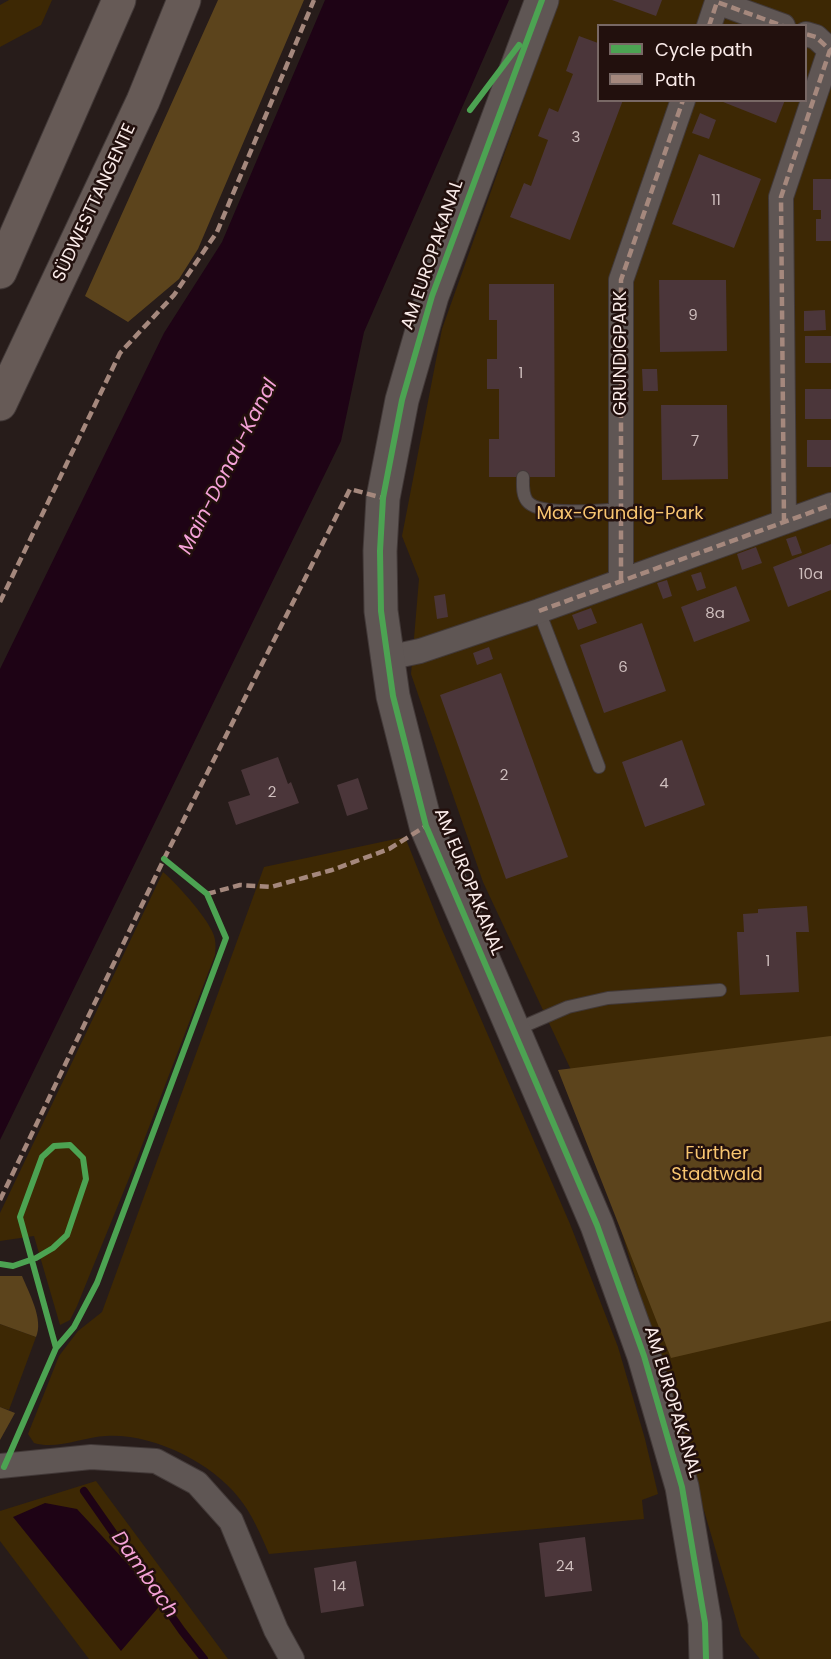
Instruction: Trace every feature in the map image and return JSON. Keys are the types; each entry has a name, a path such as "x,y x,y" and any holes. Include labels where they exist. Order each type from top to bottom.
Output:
{"highway":[{"path":"0,272 119,0"},
{"name":"SÜDWESTTANGENTE","path":"0,404 143,101 184,0"}],"main road":[{"name":"AM EUROPAKANAL","path":"542,0 432,296 402,400 383,498 380,550 381,611 393,696 426,826 597,1225 644,1356 682,1487 705,1623 706,1659"}],"street":[{"path":"710,24 717,2 778,24"},
{"path":"784,522 781,197 830,50 816,37 807,34"},
{"name":"GRUNDIGPARK","path":"621,580 621,280 682,102"},
{"path":"387,658 420,651 539,611 831,505"},
{"path":"0,1466 91,1457 156,1461 198,1484 231,1521 276,1630 292,1659"}],"lane":[{"path":"523,477 523,492 528,502 535,507 553,510 621,509"},
{"path":"539,611 599,767"},
{"path":"514,1031 568,1007 608,998 720,990"}],"green space":[{"path":"9,0 52,0 41,25 0,47 0,5"},
{"path":"218,0 304,0 198,249 179,279 128,322 85,296"},
{"name":"Max-Grundig-Park","path":"559,0 831,0 831,1659 760,1659 741,1636 579,1087 483,882 411,674 419,579 402,536 442,329"},
{"path":"405,837 441,927 570,1224 618,1347 645,1439 658,1494 642,1500 644,1519 269,1554 252,1518 239,1498 213,1473 179,1452 142,1439 124,1436 97,1437 43,1445 34,1443 28,1434 59,1356 78,1331 102,1312 264,867"},
{"path":"163,872 203,916 215,940 215,955 136,1161 77,1306 70,1320 60,1325 34,1236 0,1241 0,1213"},
{"name":"Fürther Stadtwald","path":"831,1036 831,1321 671,1358 558,1070"},
{"path":"0,1276 22,1276 37,1315 36,1337 0,1324"},
{"path":"0,1324 36,1337 9,1410 0,1407"},
{"path":"0,1407 15,1413 0,1440"},
{"path":"96,1481 228,1659 89,1659 0,1541 0,1511"}],"water":[{"name":"Main-Donau-Kanal","path":"325,0 509,0 364,332 341,441 0,1140 0,669 164,333 222,242"},
{"path":"45,1503 77,1509 163,1602 121,1651 13,1517"}],"building":[{"path":"612,0 662,0 656,16"},
{"path":"579,36 597,43 597,102 622,102 570,240 510,217 524,183 531,186 548,140 538,136 549,108 558,112 573,74 566,71"},
{"path":"723,102 784,102 776,123"},
{"path":"700,113 716,120 709,139 692,133"},
{"path":"699,154 761,179 734,248 672,224"},
{"path":"813,179 831,179 831,241 816,241 816,219 821,219 821,210 813,210"},
{"path":"659,280 726,280 727,351 660,352"},
{"path":"489,284 554,284 555,477 489,477 489,439 499,439 499,389 487,389 487,359 497,359 497,320 489,320"},
{"path":"825,310 826,330 804,331 804,311"},
{"path":"805,336 831,336 831,363 805,363"},
{"path":"642,369 657,369 658,391 643,391"},
{"path":"805,389 831,389 831,419 805,419"},
{"path":"661,405 727,405 728,479 662,480"},
{"path":"807,440 831,440 831,467 807,467"},
{"path":"796,536 802,553 792,556 786,539"},
{"path":"831,544 831,590 788,607 773,567"},
{"path":"756,547 762,563 742,570 737,554"},
{"path":"701,572 706,588 697,591 691,575"},
{"path":"667,580 672,596 663,599 657,583"},
{"path":"736,586 750,621 694,642 681,607"},
{"path":"445,594 448,617 437,619 434,596"},
{"path":"591,608 597,623 578,630 572,615"},
{"path":"642,623 666,691 604,713 580,645"},
{"path":"489,647 493,659 477,665 473,653"},
{"path":"501,673 568,857 506,879 440,695"},
{"path":"682,740 705,805 645,827 622,762"},
{"path":"278,757 288,784 291,782 299,803 236,825 228,802 250,795 241,770"},
{"path":"358,778 368,809 347,816 337,785"},
{"path":"807,906 809,932 796,932 799,992 740,995 737,932 744,932 743,914 758,913 758,909"},
{"path":"585,1537 592,1591 545,1597 539,1543"},
{"path":"356,1561 364,1606 321,1613 314,1568"}],"waterway":[{"name":"Dambach","path":"84,1491 204,1659"}],"marked path":[{"path":"0,602 120,353 174,295 217,232 314,0"},
{"path":"710,24 717,2 778,24"},
{"path":"784,522 781,197 830,50 816,37 807,34"},
{"path":"621,580 621,280 682,102"},
{"path":"0,1200 164,859 350,489 383,498"},
{"path":"539,611 831,505"},
{"path":"207,894 240,885 271,887 332,870 389,849 426,826"}],"cycle path":[{"path":"542,0 432,296 402,400 383,498 380,551 381,611 393,696 426,826 597,1225 644,1356 682,1487 705,1623 706,1659"},
{"path":"470,110 519,45"},
{"path":"56,1348 74,1327 97,1283 226,938 207,894 164,859"},
{"path":"0,1264 13,1266 36,1258 53,1248 67,1235 86,1179 83,1158 70,1145 54,1146 42,1157 20,1217 56,1348 4,1467"}]}
